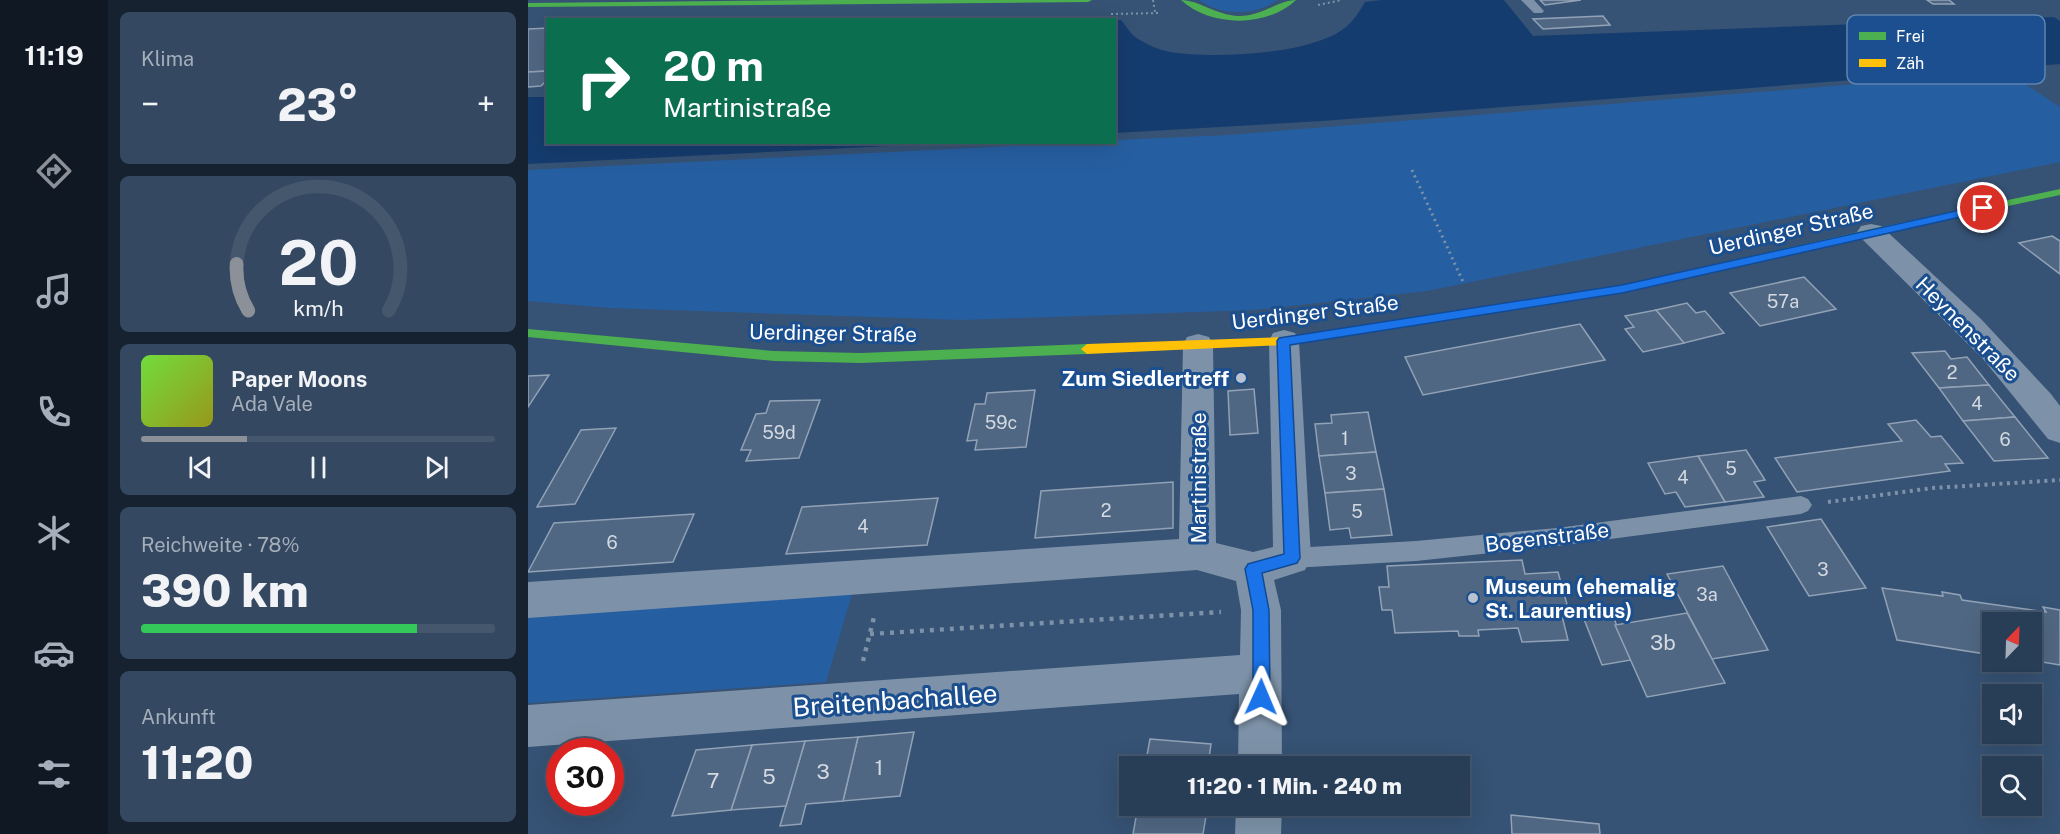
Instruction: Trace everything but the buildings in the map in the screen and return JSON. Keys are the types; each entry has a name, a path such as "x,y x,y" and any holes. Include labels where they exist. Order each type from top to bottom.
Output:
{"street":[{"path":"528,5 625,1 875,5 1088,0"},
{"path":"1185,0 1191,6 1215,16 1246,18 1272,13 1292,0"},
{"name":"Uerdinger Straße","path":"528,333 774,356 861,358 1284,341 1622,289 1871,232 2060,192"},
{"name":"Heynenstraße","path":"1871,232 1989,347 2047,411 2060,430"},
{"path":"1260,756 1261,610 1253,569 1292,558 1284,341"},
{"name":"Martinistraße","path":"1198,345 1197,554 1253,569"},
{"path":"528,600 1197,554"},
{"name":"Breitenbachallee","path":"528,726 1262,674"},
{"path":"1258,834 1259,816"}],"lane":[{"path":"1527,0 1538,11"},
{"name":"Bogenstraße","path":"1292,558 1416,551 1487,544 1801,505"}],"path":[{"path":"1153,0 1155,12"},
{"path":"1412,170 1478,311"},
{"path":"1801,505 1932,488 2060,480"},
{"path":"851,703 885,575"},
{"path":"870,634 1261,610"}],"shaded area":[{"path":"1199,0 1278,0 1259,9 1238,12 1217,9"},
{"path":"1504,0 1533,36 1847,25 1847,80 1322,121 1116,133 1116,20 1121,20 1137,39 1170,52 1235,55 1287,49 1331,36 1349,24 1365,2"},
{"path":"2045,17 2054,17 2060,21 2060,64 2045,65"},
{"path":"1859,84 2025,84 2060,107 2060,162 1427,291 1254,310 962,320 610,308 528,301 528,170 1051,144 1116,144 1116,140 1228,135"},
{"path":"528,97 546,97 546,144 929,144 528,164"},
{"path":"852,594 826,682 528,703 528,617"}],"traffic: fast":[{"path":"528,5 1088,0"},
{"path":"1185,0 1210,14 1239,18 1267,14 1292,0"},
{"path":"1493,309 1622,289 1871,232 2060,192"},
{"path":"528,333 774,356 861,358 1087,349"}],"traffic: slow":[{"path":"1087,349 1284,341 1493,309"}],"place":[{"name":"Zum Siedlertreff","path":"1241,378"},
{"name":"Museum (ehemalig St. Laurentius)","path":"1473,598"}],"route":[{"path":"1261,697 1261,610 1253,569 1292,558 1284,341 1622,289 1983,208"}]}
